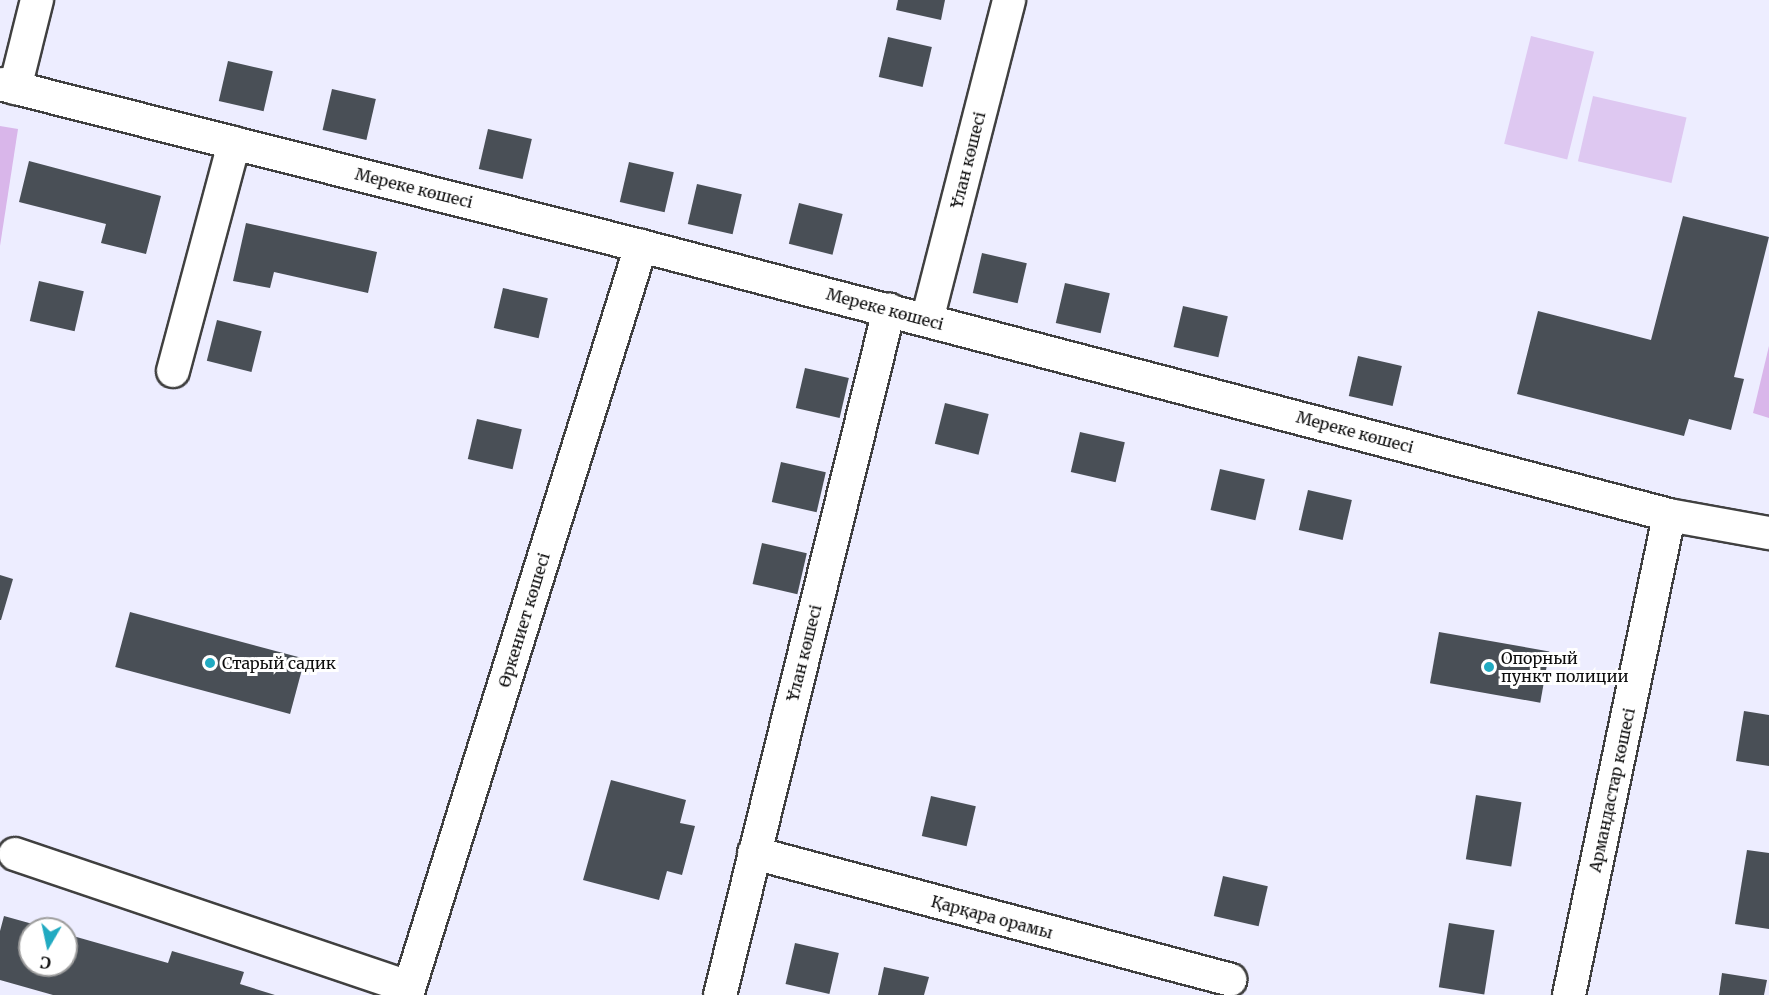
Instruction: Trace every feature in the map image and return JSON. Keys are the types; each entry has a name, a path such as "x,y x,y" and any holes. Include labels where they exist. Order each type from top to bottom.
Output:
{"street":[{"path":"7,86 37,0"},
{"name":"Ұлан көшесі","path":"927,320 1009,0"},
{"name":"Мереке көшесі","path":"7,86 890,310 1669,514 1769,533"},
{"path":"173,371 234,143"},
{"name":"Өркениет көшесі","path":"408,991 641,246"},
{"name":"Ұлан көшесі","path":"720,995 890,310"},
{"name":"Армандастар көшесі","path":"1569,995 1669,514"},
{"name":"Қарқара орамы","path":"754,853 1230,980"},
{"path":"15,854 408,991"}],"shaded area":[{"path":"1531,36 1594,52 1567,159 1504,144"},
{"path":"1593,96 1687,118 1671,183 1578,161"},
{"path":"0,126 18,129 0,246"},
{"path":"1769,346 1769,418 1753,413"}],"building":[{"path":"898,0 945,0 941,20 896,10"},
{"path":"888,37 932,47 923,87 879,77"},
{"path":"228,61 273,71 264,111 219,101"},
{"path":"332,89 376,99 366,140 323,130"},
{"path":"488,129 532,139 523,179 479,169"},
{"path":"29,161 161,196 146,254 101,243 106,224 19,202"},
{"path":"629,162 674,172 665,212 620,202"},
{"path":"697,184 742,194 733,234 688,224"},
{"path":"799,203 843,214 833,255 789,244"},
{"path":"1683,216 1769,237 1734,377 1744,379 1731,430 1689,419 1684,436 1517,394 1538,311 1651,340"},
{"path":"246,223 377,252 368,293 274,272 270,288 233,281"},
{"path":"982,253 1027,263 1018,303 973,293"},
{"path":"39,281 84,291 75,331 30,321"},
{"path":"1065,283 1110,293 1101,333 1056,323"},
{"path":"503,288 548,298 539,338 494,328"},
{"path":"1183,306 1228,316 1218,357 1174,347"},
{"path":"217,320 262,331 251,372 207,361"},
{"path":"1358,356 1402,366 1393,406 1349,396"},
{"path":"805,368 849,378 840,418 796,408"},
{"path":"945,403 989,414 979,455 935,444"},
{"path":"477,419 522,429 513,469 468,459"},
{"path":"1080,432 1125,442 1116,482 1071,472"},
{"path":"781,462 826,472 817,512 772,502"},
{"path":"1220,469 1265,479 1255,520 1211,510"},
{"path":"1308,490 1352,500 1343,540 1299,530"},
{"path":"762,543 807,553 797,594 753,584"},
{"path":"0,575 13,579 1,620 0,620"},
{"name":"Старый садик","path":"130,612 305,659 290,714 115,667"},
{"name":"Опорный пункт полиции","path":"1439,632 1549,651 1540,703 1430,683"},
{"path":"1744,711 1769,715 1769,766 1736,761"},
{"path":"611,780 686,800 680,823 695,826 682,875 667,871 659,900 583,880"},
{"path":"1476,795 1521,802 1511,866 1466,859"},
{"path":"931,796 976,806 967,846 922,836"},
{"path":"1747,850 1769,853 1769,929 1735,924"},
{"path":"1223,876 1268,886 1259,926 1214,916"},
{"path":"4,916 18,920 18,977 78,977 78,937 168,963 172,951 244,972 240,984 275,995 53,995 0,980 0,931"},
{"path":"1449,923 1494,930 1484,994 1439,987"},
{"path":"795,943 839,953 829,994 786,984"},
{"path":"884,967 929,977 924,995 878,995"},
{"path":"1722,973 1767,980 1764,995 1719,995"}],"place":[{"name":"Старый садик","path":"210,663"},
{"name":"Опорный пункт полиции","path":"1489,667"}]}
